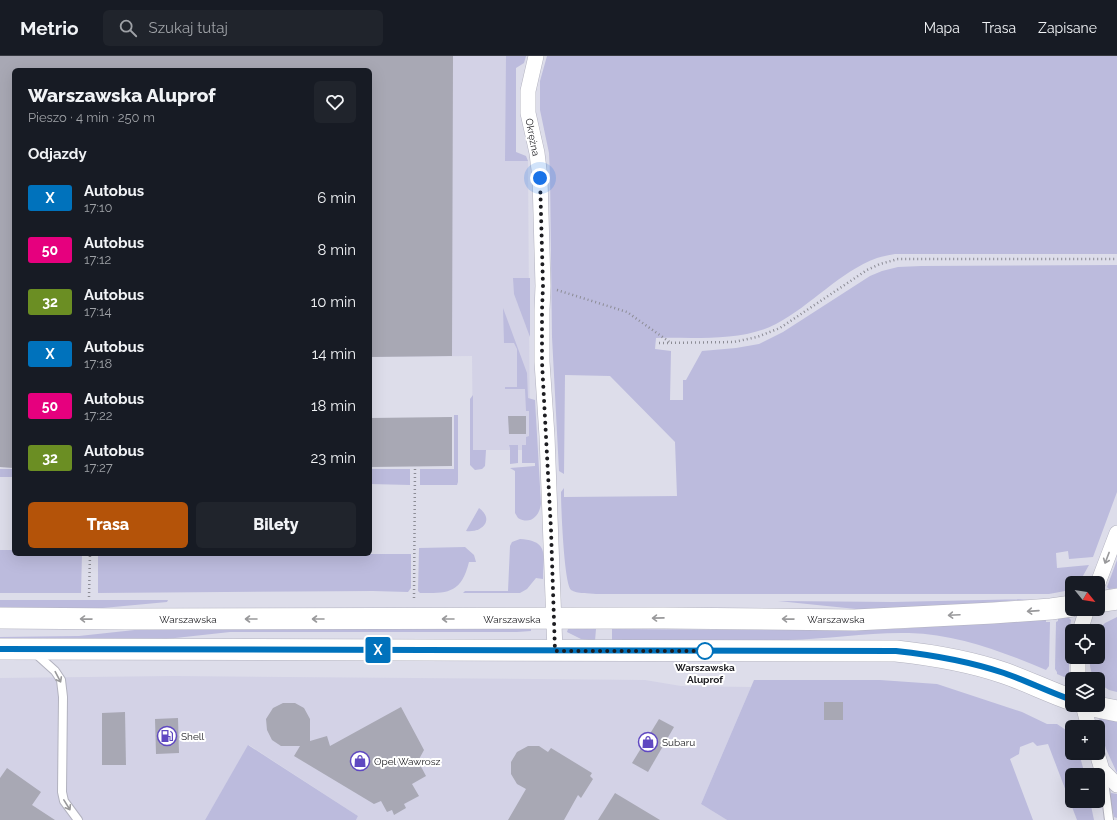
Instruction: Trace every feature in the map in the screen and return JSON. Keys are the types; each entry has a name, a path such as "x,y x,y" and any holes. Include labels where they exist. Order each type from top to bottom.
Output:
{"main road":[{"path":"1105,601 1117,599"},
{"name":"Warszawska","path":"0,618 125,620 664,618 855,620 993,613 1065,607"},
{"path":"0,649 896,651 943,657 972,663 1004,673 1065,697"},
{"path":"1105,709 1117,711"}],"street":[{"name":"Okrężna","path":"536,56 528,91 528,113 537,153 540,178 543,286 542,362 547,436 555,651"},
{"path":"1101,576 1117,533"},
{"path":"1105,773 1117,785"}],"lane":[{"path":"32,649 55,671 61,680 63,697 62,792 64,801 78,820"},
{"path":"1105,791 1109,820"}],"path":[{"path":"659,344 734,342 757,338 780,328 867,270 880,264 898,260 1117,259"},
{"path":"543,286 627,312 672,343"},
{"path":"414,598 415,467"},
{"path":"90,556 90,598"}],"shaded area":[{"path":"0,56 516,56 516,161 528,161 530,450 473,450 472,356 372,357 372,68 12,68 12,468 0,467"},
{"path":"506,56 526,56 524,63 516,68 516,152 526,156 528,161 505,161"},
{"path":"547,56 1117,56 1117,254 895,254 877,258 863,264 838,280 802,308 763,330 733,336 656,338 655,349 671,351 670,400 683,400 683,380 686,380 702,351 759,344 783,332 870,276 882,271 898,267 921,266 1117,265 1117,492 1093,557 1069,559 1068,551 1056,553 1057,568 1089,565 1083,576 1065,576 1065,591 1049,594 596,594 580,593 571,590 566,574 561,492 564,488 564,497 677,496 675,442 610,376 565,375 564,474 559,471 552,337 549,153 540,110 540,81"},
{"path":"513,278 530,278 530,337 514,294"},
{"path":"503,308 527,373 528,398 535,400 541,504 536,516 526,521 518,518 515,513 515,471 510,468 535,466 535,463 522,463 522,445 526,445 526,437 529,436 529,411 526,411 525,389 505,389 505,387 517,387 517,349 514,343 504,343"},
{"path":"473,395 473,450 486,450 485,466 482,469 475,470 470,465 470,399"},
{"path":"454,415 458,415 457,485 420,485 420,469 454,469"},
{"path":"509,445 518,445 518,463 510,464"},
{"path":"0,469 12,469 12,477 0,477"},
{"path":"372,469 410,469 410,485 372,484"},
{"path":"479,508 486,517 484,525 477,530 466,531"},
{"path":"520,539 530,540 536,543 543,551 543,579 536,578 527,589 520,593 463,593 465,591 508,591 510,546 512,542"},
{"path":"465,547 474,555 476,562 469,562 466,573 457,586 446,592 420,593 418,591 419,548"},
{"path":"0,550 12,550 12,556 82,556 81,593 0,593"},
{"path":"372,554 411,554 411,588 408,592 98,593 98,556 372,556"},
{"path":"1117,560 1117,588 1109,589 1107,587"},
{"path":"1030,599 919,609 856,609 778,601 893,602"},
{"path":"0,600 168,600 167,602 92,609 0,609"},
{"path":"1068,617 1071,620 1071,624 1065,624 1065,664 1069,664 1069,672 1065,672 1064,677 1057,674 1055,669 1056,622 1058,621 1058,618"},
{"path":"1117,617 1117,692 1105,687 1105,672 1091,672 1090,668 1090,664 1105,664 1105,623"},
{"path":"1046,619 1046,622 1050,622 1049,666 1046,670 979,645 962,640 927,634 879,634 766,641 612,641 612,629 896,629"},
{"path":"153,628 531,628 531,631 230,632 157,640 0,641 0,637 79,636"},
{"path":"568,629 596,629 595,641 581,639 567,632"},
{"path":"173,676 645,680 681,686 751,687 701,804 727,820 356,820 358,816 249,745 205,820 0,820 0,678"},
{"path":"754,680 880,680 937,684 1022,712 1047,724 1057,724 1065,729 1065,760 1081,760 1083,768 1065,768 1065,789 1048,744 1037,746 1033,742 1020,747 1019,754 1010,759 1033,820 727,820 701,804"},
{"path":"1100,718 1117,721 1117,773 1105,746 1105,720 1099,720"},
{"path":"248,745 358,816 356,820 205,820"},
{"path":"1111,793 1117,794 1117,818 1114,817 1109,796"},
{"path":"1072,808 1091,808 1094,820 1077,820"}],"building":[{"path":"0,56 453,56 452,356 372,357 372,68 12,68 12,468 0,467"},
{"path":"508,416 526,416 526,434 509,434"},
{"path":"452,417 452,466 372,467 372,418"},
{"path":"824,702 843,702 843,720 824,720"},
{"name":"Opel Wawrosz","path":"283,703 295,703 304,708 310,719 310,741 327,736 330,746 401,707 424,750 418,761 426,776 412,784 419,796 404,804 406,808 394,815 392,810 387,812 381,801 374,804 294,756 300,746 281,746 272,740 267,730 266,719 273,708"},
{"path":"125,712 126,765 102,765 102,713"},
{"name":"Shell","path":"178,718 179,753 156,754 155,719"},
{"name":"Subaru","path":"659,719 674,727 648,772 632,763"},
{"path":"528,746 539,746 548,752 551,748 592,773 590,776 593,779 581,798 578,795 564,820 508,820 526,789 517,784 511,774 511,762 517,752"},
{"path":"7,768 41,792 32,805 55,820 0,820 0,778"},
{"path":"615,793 660,820 598,820"}],"bus line":[{"name":"X","path":"0,649 896,651 943,657 972,663 1004,673 1065,697"}],"place":[{"name":"Warszawska Aluprof","path":"705,651"},
{"name":"Shell","path":"167,736"},
{"name":"Subaru","path":"648,742"},
{"name":"Opel Wawrosz","path":"360,761"}],"route":[{"path":"540,178 543,286 542,362 547,436 555,651 713,651 705,651"}]}
